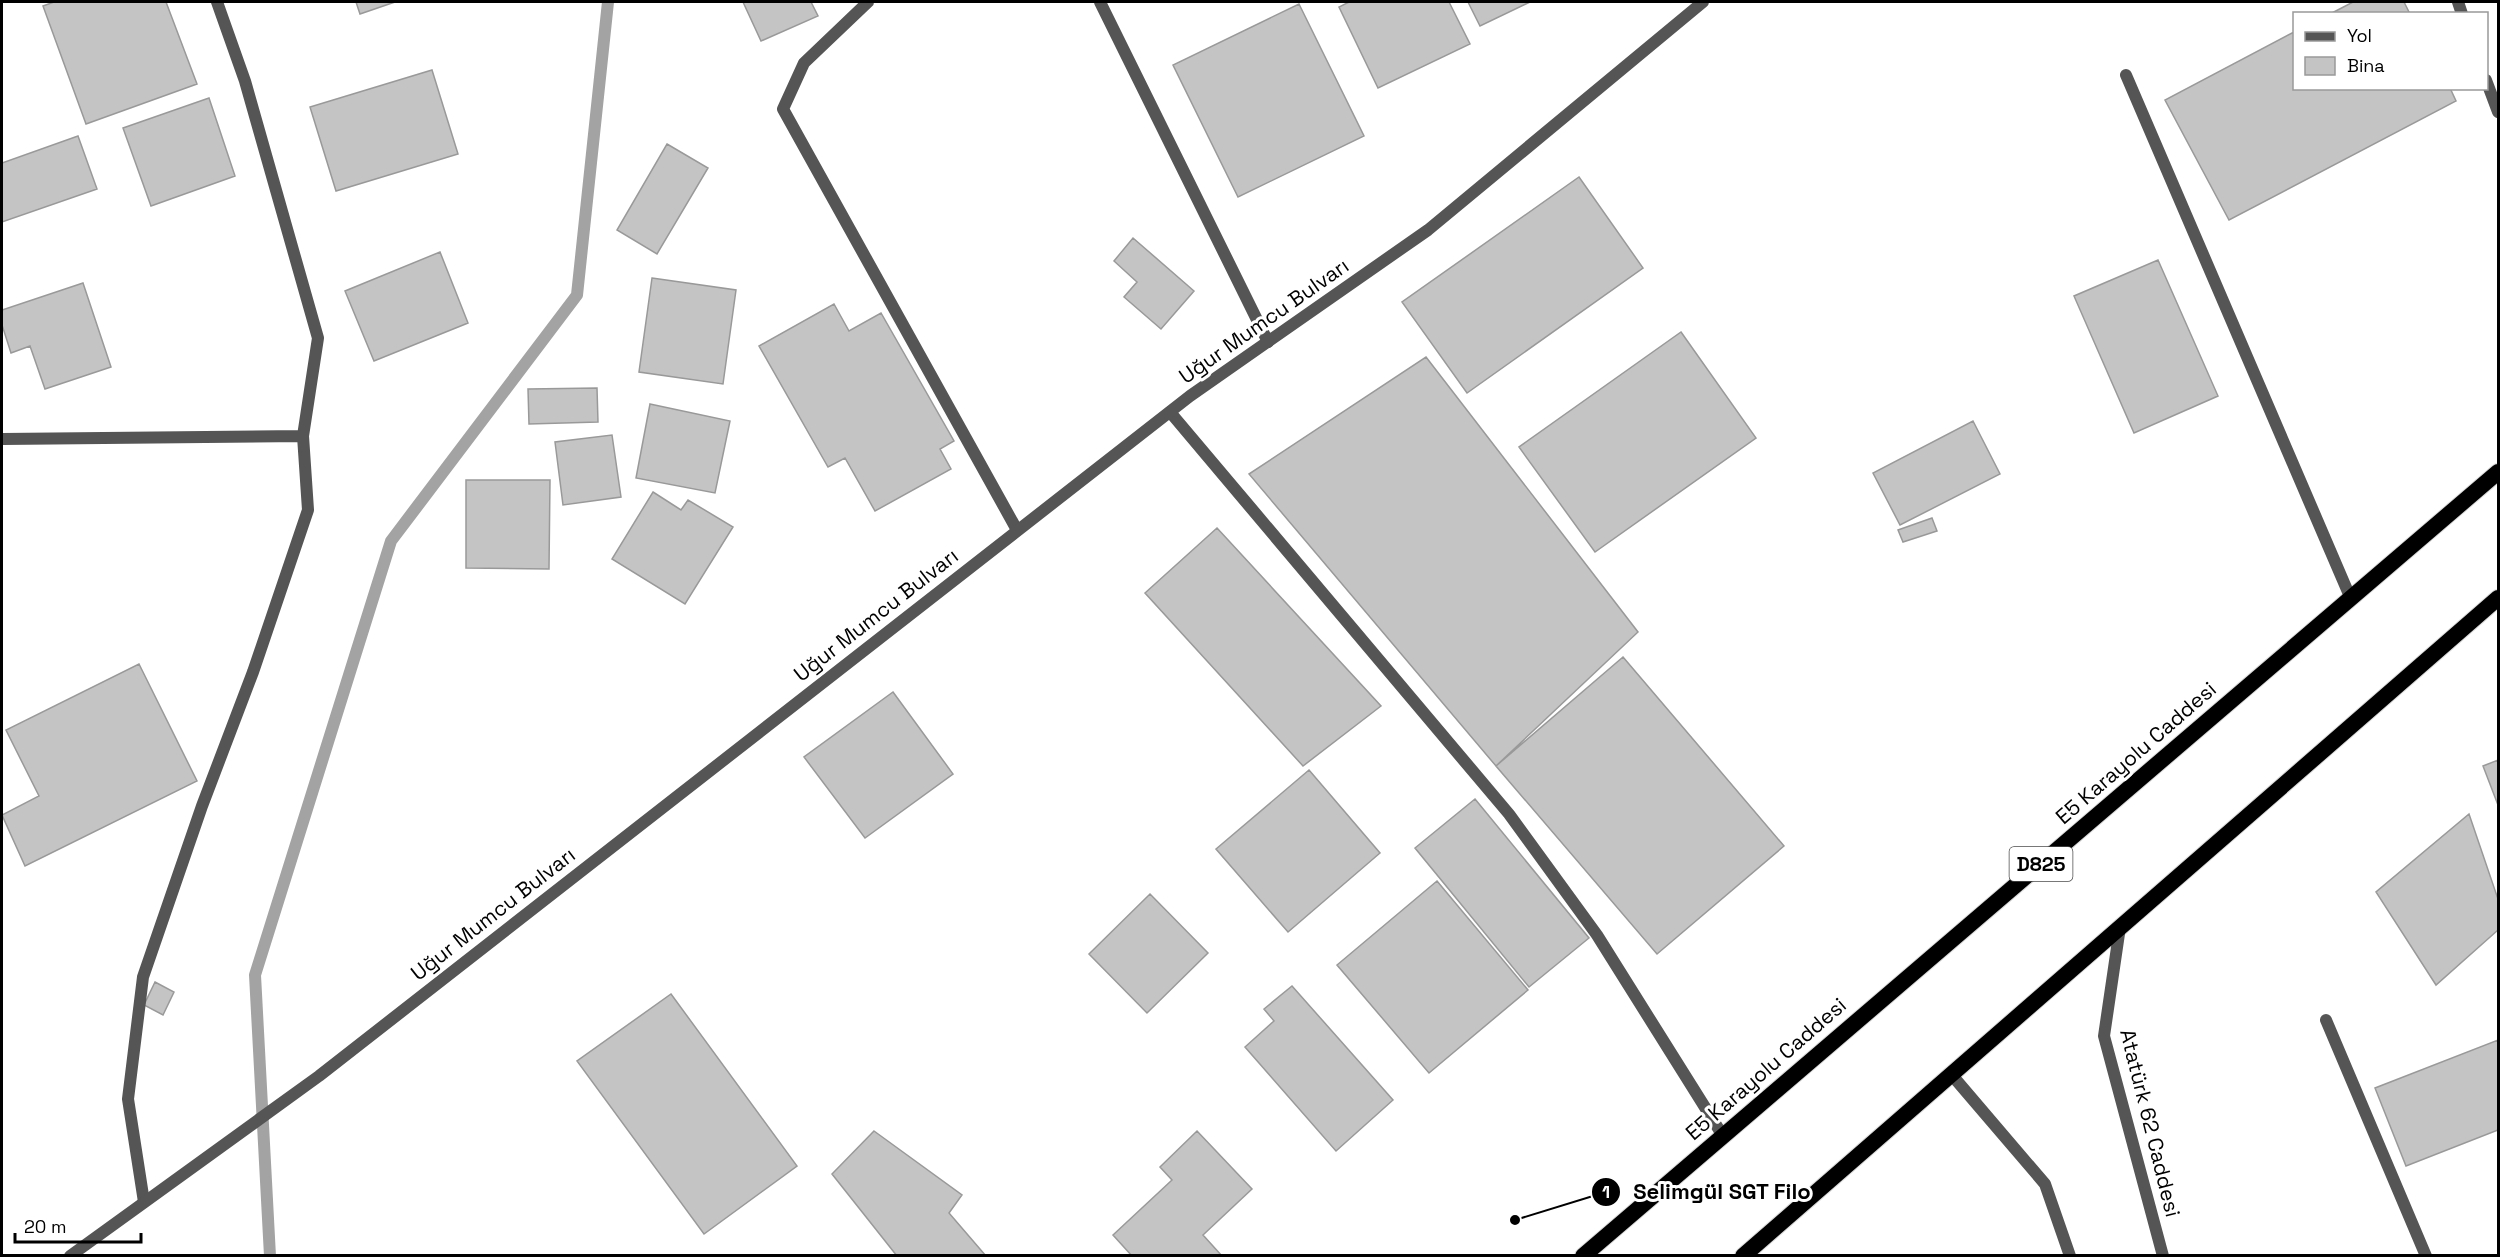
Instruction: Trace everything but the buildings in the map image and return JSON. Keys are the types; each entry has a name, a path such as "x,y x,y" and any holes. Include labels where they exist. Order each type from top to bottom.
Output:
{"highway":[{"name":"E5 Karayolu Caddesi","path":"1583,1256 2499,472"},
{"path":"1743,1256 2499,598"}],"street":[{"path":"144,1202 128,1099 142,977 202,806 253,672 308,510 303,436 318,338 245,81 217,2"},
{"path":"868,2 804,63 783,109 1017,531"},
{"path":"1100,2 1268,342"},
{"name":"Uğur Mumcu Bulvarı","path":"70,1256 319,1076 1170,412 1428,230 1702,2"},
{"path":"2126,75 2351,599"},
{"path":"2488,83 2499,112"},
{"path":"1170,412 1509,814 1597,935 1723,1136"},
{"path":"2,439 303,436"},
{"name":"Atatürk 62 Caddesi","path":"2120,927 2104,1036 2163,1256"},
{"path":"2326,1020 2426,1256"},
{"path":"1951,1074 2045,1184 2070,1256"}],"waterway":[{"path":"270,1256 255,975 391,541 577,295 608,2"}],"place":[{"name":"Selimgül SGT Filo","path":"1515,1220"}]}
